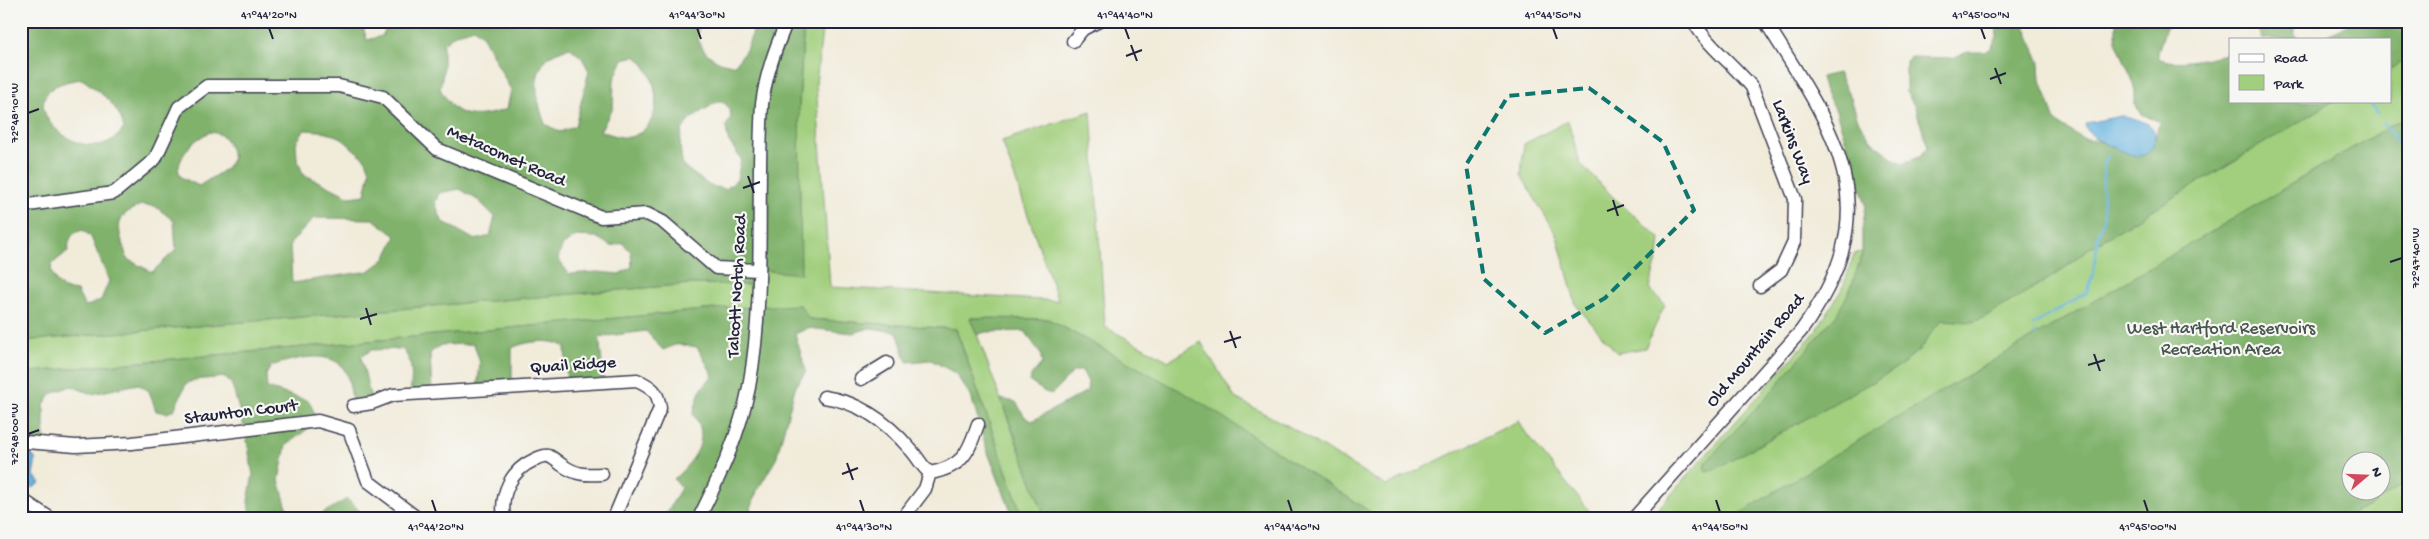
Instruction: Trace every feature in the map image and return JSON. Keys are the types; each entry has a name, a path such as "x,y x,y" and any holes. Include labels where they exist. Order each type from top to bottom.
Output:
{"street":[{"name":"Talcott Notch Road","path":"700,518 733,444 748,388 754,352 762,104 765,80 772,56 787,21"},
{"path":"1073,41 1083,29 1098,21"},
{"name":"Larkins Way","path":"1693,21 1702,36 1741,73 1752,87 1795,199 1794,242 1781,270 1760,286"},
{"name":"Old Mountain Road","path":"1634,518 1801,332 1818,308 1840,261 1847,229 1848,205 1846,184 1834,142 1801,78 1765,21"},
{"name":"Metacomet Road","path":"21,206 114,193 155,159 179,107 208,86 339,86 383,97 437,149 600,218 647,214 663,222 716,268 758,270"},
{"path":"861,379 887,364"},
{"name":"Quail Ridge","path":"354,406 372,403 393,395 637,380 655,389 660,408 614,518"},
{"path":"824,397 849,402 879,418 911,450 922,467 930,473 944,470 963,460 971,446 978,424"},
{"name":"Staunton Court","path":"21,446 26,442 76,446 132,443 318,421 350,430 368,481 417,518"},
{"path":"504,518 504,496 508,486 523,465 542,456 549,456 572,472 580,475 602,474"},
{"path":"903,518 925,489 930,473"},
{"path":"21,499 50,518"}],"highlighted area":[{"path":"1589,88 1663,142 1694,210 1605,298 1545,333 1484,279 1466,165 1508,96"}],"green space":[{"path":"21,21 361,21 367,40 382,36 390,21 700,21 698,38 701,46 719,61 735,65 746,50 757,21 804,21 799,105 801,274 759,270 758,285 690,284 21,341","holes":["474,28 482,35 511,90 507,109 473,115 460,112 452,106 440,89 443,73 443,44 455,34","569,47 582,58 589,71 575,126 560,132 545,124 539,106 537,79 544,62 551,55","635,56 650,75 654,87 656,100 650,123 642,131 630,137 619,137 600,131 613,108 614,80 623,59","82,79 108,100 118,112 124,128 110,141 93,145 76,142 60,133 49,120 43,107 46,94 68,81","717,102 725,103 730,112 731,117 726,126 728,140 741,159 737,180 726,189 710,186 683,166 680,142 682,133 685,126 697,115","304,130 320,131 340,137 366,160 370,171 365,195 350,197 303,174 297,159 296,143","210,132 216,133 226,140 233,158 227,168 199,186 181,177 178,169 183,156 190,146","460,189 479,201 495,217 490,236 475,240 442,221 435,203 439,193","141,205 155,206 174,221 176,250 152,272 127,259 119,226 124,215","314,218 373,219 396,236 385,259 369,271 292,283 290,244","83,230 91,237 109,281 101,300 85,307 77,291 64,289 55,280 51,271 52,264 68,251 70,239 73,235","576,236 596,237 611,246 623,243 631,252 632,267 619,274 598,272 569,274 558,259 562,246"]},
{"path":"804,21 823,21 816,84 830,287 1058,301 1002,141 1091,111 1105,327 1169,361 1201,342 1235,398 1290,427 1386,486 1518,421 1595,518 1023,518 956,329 809,319 757,308 726,308 21,373 21,341 690,284 758,285 799,105","holes":["971,318 1048,319 1148,374 1020,452"]},
{"path":"1996,21 2023,21 2040,63 2041,80 2054,118 2062,126 2082,138 2099,141 2134,155 2155,139 2159,122 2142,114 2135,105 2135,86 2116,41 2116,21 2168,21 2158,52 2159,58 2165,61 2193,60 2229,53 2229,102 2332,102 2088,249 2060,272 1983,318 1972,322 1942,320 1921,348 1899,367 1714,470 1706,472 1704,467 1707,461 1772,391 1837,314 1850,290 1862,255 1862,230 1866,205 1836,111 1824,89 1821,77 1838,73 1851,98 1858,120 1870,139 1892,158 1903,163 1920,157 1928,147 1915,107 1906,92 1906,61 1911,57 1952,58 1968,52 1986,52 1991,48 1997,37"},
{"path":"2257,21 2292,21 2295,35 2299,38 2262,38"},
{"path":"2355,21 2408,21 2408,59 2392,68 2392,38 2322,38"},
{"name":"West Hartford Reservoirs Recreation Area","path":"2408,58 2408,518 1650,518 1817,330 1843,287 1854,254 2126,183 2327,102 2392,102 2392,67"},
{"name":"West Hartford Reservoirs Recreation Area","path":"2408,115 2408,480 2392,491 2392,452 2342,452 2342,502 2376,502 2375,503 2344,518 1733,518 1832,456"},
{"path":"1568,121 1580,163 1614,198 1660,238 1658,257 1649,288 1665,305 1645,348 1617,353 1576,305 1557,236 1521,175 1524,144"},
{"path":"800,305 809,319 956,329 1023,518 1010,518 1011,512 987,450 971,396 955,373 931,360 907,362 897,332 870,328 853,333 808,328 795,334 806,371 795,388 776,459 757,491 747,518 660,518 665,516 681,488 674,479 694,457 701,441 701,432 693,414 700,391 713,375 697,347 677,344 663,350 646,331 599,337 604,381 567,384 565,347 560,344 553,342 531,342 512,348 512,388 477,390 480,363 474,344 441,345 430,353 432,393 410,394 412,376 410,364 402,349 371,350 361,357 372,403 354,406 347,375 334,360 313,357 302,358 271,366 266,375 267,388 309,401 318,421 286,445 279,480 288,512 298,518 251,518 248,501 253,475 245,430 232,385 225,377 194,380 186,384 174,410 167,413 156,411 149,391 138,384 92,394 71,386 51,394 44,405 44,443 21,446 21,373 726,308"},
{"path":"970,318 1048,319 1190,396 1380,518 1045,518 1001,399 1016,402 1025,417 1032,421 1087,391 1088,382 1082,370 1073,372 1052,394 1045,392 1030,382 1031,376 1042,363 1040,353 1025,331 985,332 977,335"},
{"path":"347,499 360,511 363,518 315,518"}],"water":[{"path":"2121,116 2138,120 2151,126 2155,137 2153,146 2147,153 2139,156 2129,154 2094,137 2085,126 2086,123"},
{"path":"26,454 32,455 36,460 33,474 40,483 33,488 26,479 21,478 21,457"}],"waterway":[{"path":"2370,103 2377,114"},
{"path":"2383,123 2408,158"},
{"path":"2033,325 2086,293 2093,274 2098,236 2104,219 2102,186 2104,166 2108,155"}]}
